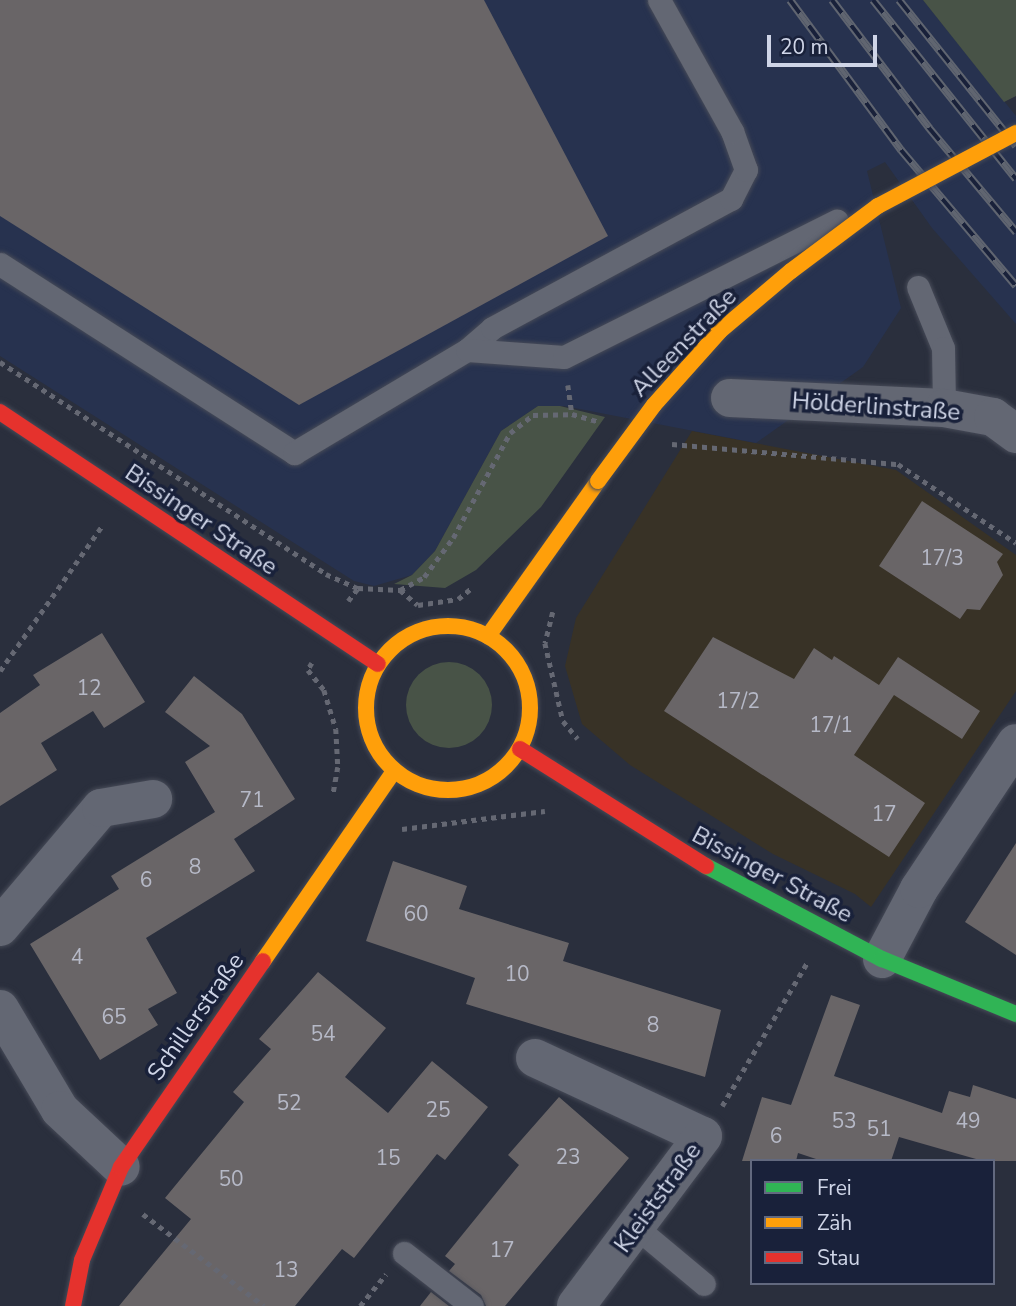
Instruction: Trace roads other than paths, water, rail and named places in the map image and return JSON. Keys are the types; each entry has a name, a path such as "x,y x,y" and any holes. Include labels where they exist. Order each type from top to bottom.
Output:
{"main road":[{"name":"Alleenstraße","path":"488,636 654,405 720,331 791,271 878,206 1016,133"},
{"name":"Bissinger Straße","path":"0,412 327,633 378,664"},
{"path":"440,626 465,627 488,636 509,652 527,686 529,725 520,749 502,772 476,786 448,792 419,786 394,771 378,753 365,709 378,664 395,646 440,626"},
{"name":"Bissinger Straße","path":"520,749 671,847 823,929 882,960 1016,1013"},
{"name":"Schillerstraße","path":"74,1306 82,1260 116,1179 394,771"}],"street":[{"name":"Hölderlinstraße","path":"730,398 944,408 993,417 1016,433"},
{"path":"882,960 919,888 1016,743"},
{"path":"0,927 102,808 153,799"},
{"path":"0,1009 60,1110 116,1179"},
{"name":"Kleiststraße","path":"535,1058 703,1136 637,1228 576,1306"}],"lane":[{"path":"0,264 294,453 467,350 492,328 731,199 746,170 732,131 659,0"},
{"path":"467,350 564,357 838,219"},
{"path":"918,287 943,348 944,408"},
{"path":"637,1228 704,1284"},
{"path":"404,1253 472,1306"}],"railway":[{"path":"790,0 901,150 1016,286"},
{"path":"832,0 929,128 1016,232"},
{"path":"873,0 1016,179"},
{"path":"899,0 1016,146"}]}
